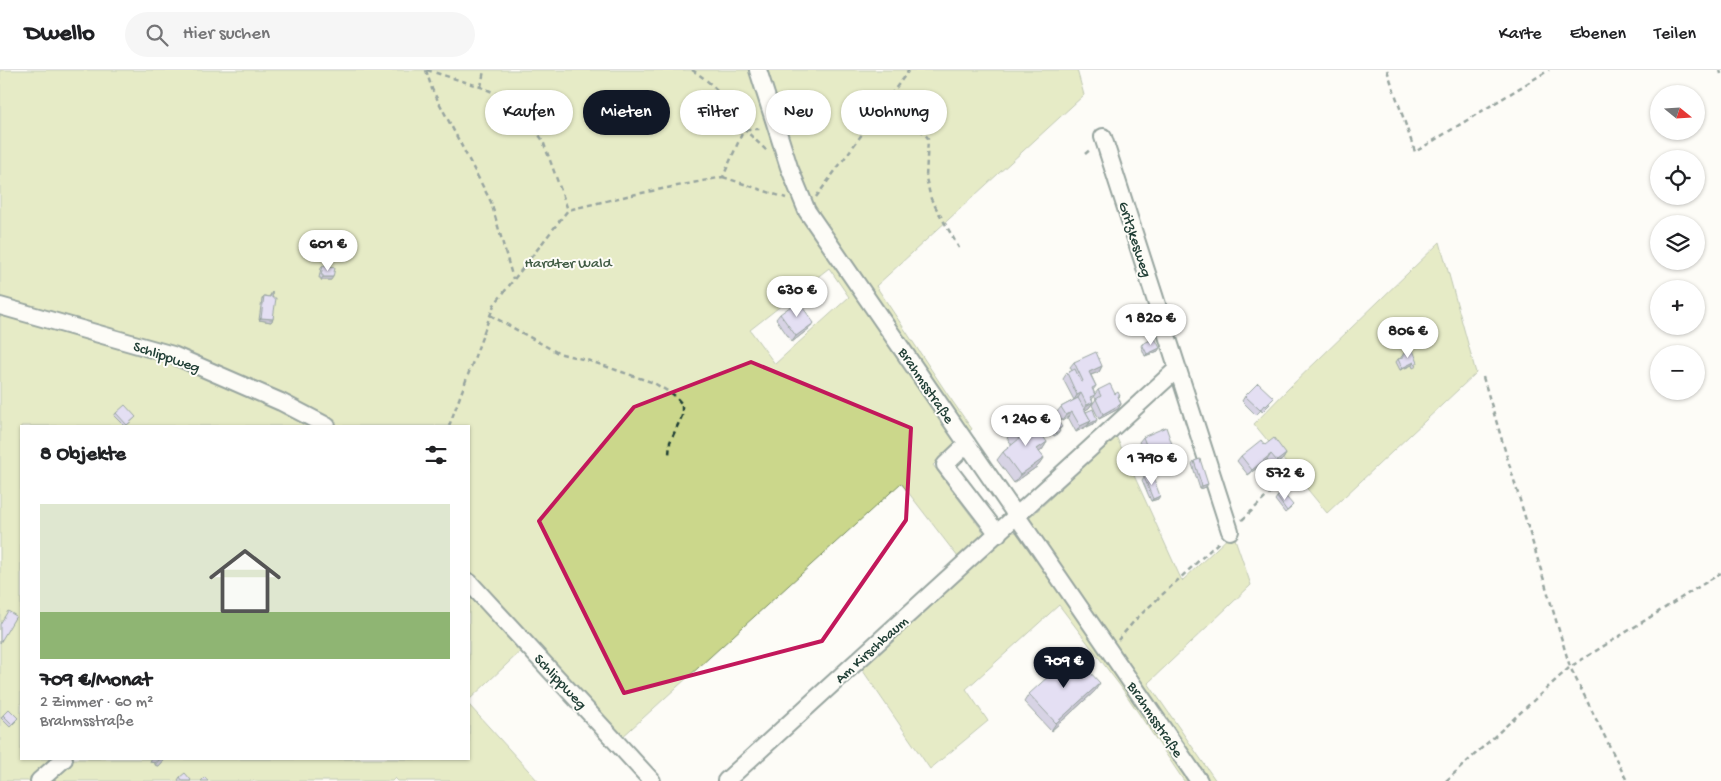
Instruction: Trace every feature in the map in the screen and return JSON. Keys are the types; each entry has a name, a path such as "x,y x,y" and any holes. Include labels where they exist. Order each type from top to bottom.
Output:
{"street":[{"name":"Brahmsstraße","path":"758,70 766,93"},
{"name":"Brahmsstraße","path":"780,135 789,166 807,210 1199,781"},
{"name":"Gritzkesweg","path":"1103,138 1230,531"},
{"name":"Schlippweg","path":"0,306 172,355 281,402 325,425"},
{"path":"1017,516 1177,369"},
{"path":"967,444 945,465 998,534"},
{"name":"Am Kirschbaum","path":"726,781 1017,516"},
{"name":"Schlippweg","path":"470,583 652,781"},
{"path":"39,781 63,760"}],"path":[{"path":"427,70 481,87 502,96 522,109 543,141 568,210"},
{"path":"427,70 432,89 491,202 513,279"},
{"path":"481,87 484,70"},
{"path":"692,70 716,90"},
{"path":"894,90 909,70"},
{"path":"1387,70 1415,152 1549,70"},
{"path":"1720,70 1721,74"},
{"path":"723,177 742,135"},
{"path":"750,135 771,154"},
{"path":"807,210 861,135"},
{"path":"925,135 928,138 926,178 931,199 959,248"},
{"path":"449,425 494,305 568,210 723,177 788,199 784,191"},
{"path":"490,315 558,353 590,361 654,383 674,395 682,404 682,416 670,442 669,455"},
{"path":"1483,378 1570,667 1627,781"},
{"path":"1109,650 1136,619 1282,482"},
{"path":"1446,781 1570,667 1721,574"}],"highlighted area":[{"path":"751,362 911,428 906,520 822,641 624,693 539,521 634,407"}],"green space":[{"name":"Hardter Wald","path":"0,70 1077,70 1084,95 876,286 972,429 933,465 987,537 961,561 901,483 620,739 525,647 470,699 470,425 20,425 20,760 470,760 470,706 538,781 398,781 395,778 392,781 0,781","holes":["829,268 849,297 775,364 750,330"]},
{"path":"1440,242 1476,373 1327,513 1254,424"},
{"path":"1116,436 1182,581 1233,533 1251,585 1148,683 1216,781 1207,781 1026,519 1031,510 1034,514"},
{"path":"1019,532 1192,781 1184,781 1121,687 1059,605 966,689 988,721 930,769 859,665 1007,534"}],"building":[{"path":"323,266 335,268 333,277 323,277 321,275"},
{"path":"272,292 272,298 276,298 273,319 261,318 264,296 270,297"},
{"path":"798,301 814,323 796,336 780,314"},
{"path":"1155,338 1160,348 1147,354 1142,344"},
{"path":"1413,350 1418,363 1415,365 1414,362 1402,368 1398,359 1403,358 1403,354"},
{"path":"1096,352 1102,366 1089,372 1096,386 1092,388 1095,395 1090,397 1093,402 1087,405 1081,393 1077,395 1067,373 1075,369 1081,382 1083,381 1074,362"},
{"path":"1258,383 1274,398 1260,410 1245,396"},
{"path":"1110,384 1115,394 1118,392 1121,404 1103,414 1096,399 1101,396 1098,390"},
{"path":"1078,398 1091,421 1080,426 1072,412 1066,415 1061,407"},
{"path":"125,405 136,417 127,425 116,413"},
{"path":"1093,409 1097,420 1089,424 1091,421 1086,412"},
{"path":"1030,418 1047,442 1037,449 1044,458 1020,475 1003,452 1019,439 1013,430"},
{"path":"1058,421 1062,427 1058,429 1060,431 1056,434 1051,425"},
{"path":"1166,427 1174,450 1151,458 1143,437"},
{"path":"1274,438 1286,454 1277,461 1271,454 1252,470 1241,456 1261,440 1265,445"},
{"path":"1200,459 1208,484 1202,486 1194,461"},
{"path":"1152,474 1160,496 1153,499 1144,477"},
{"path":"1282,492 1293,505 1287,511 1277,497"},
{"path":"8,611 16,616 0,643 0,624"},
{"path":"1073,654 1100,683 1056,723 1029,694"},
{"path":"9,709 18,718 12,724 3,715"},
{"path":"185,773 190,781 183,781 180,777"}]}
